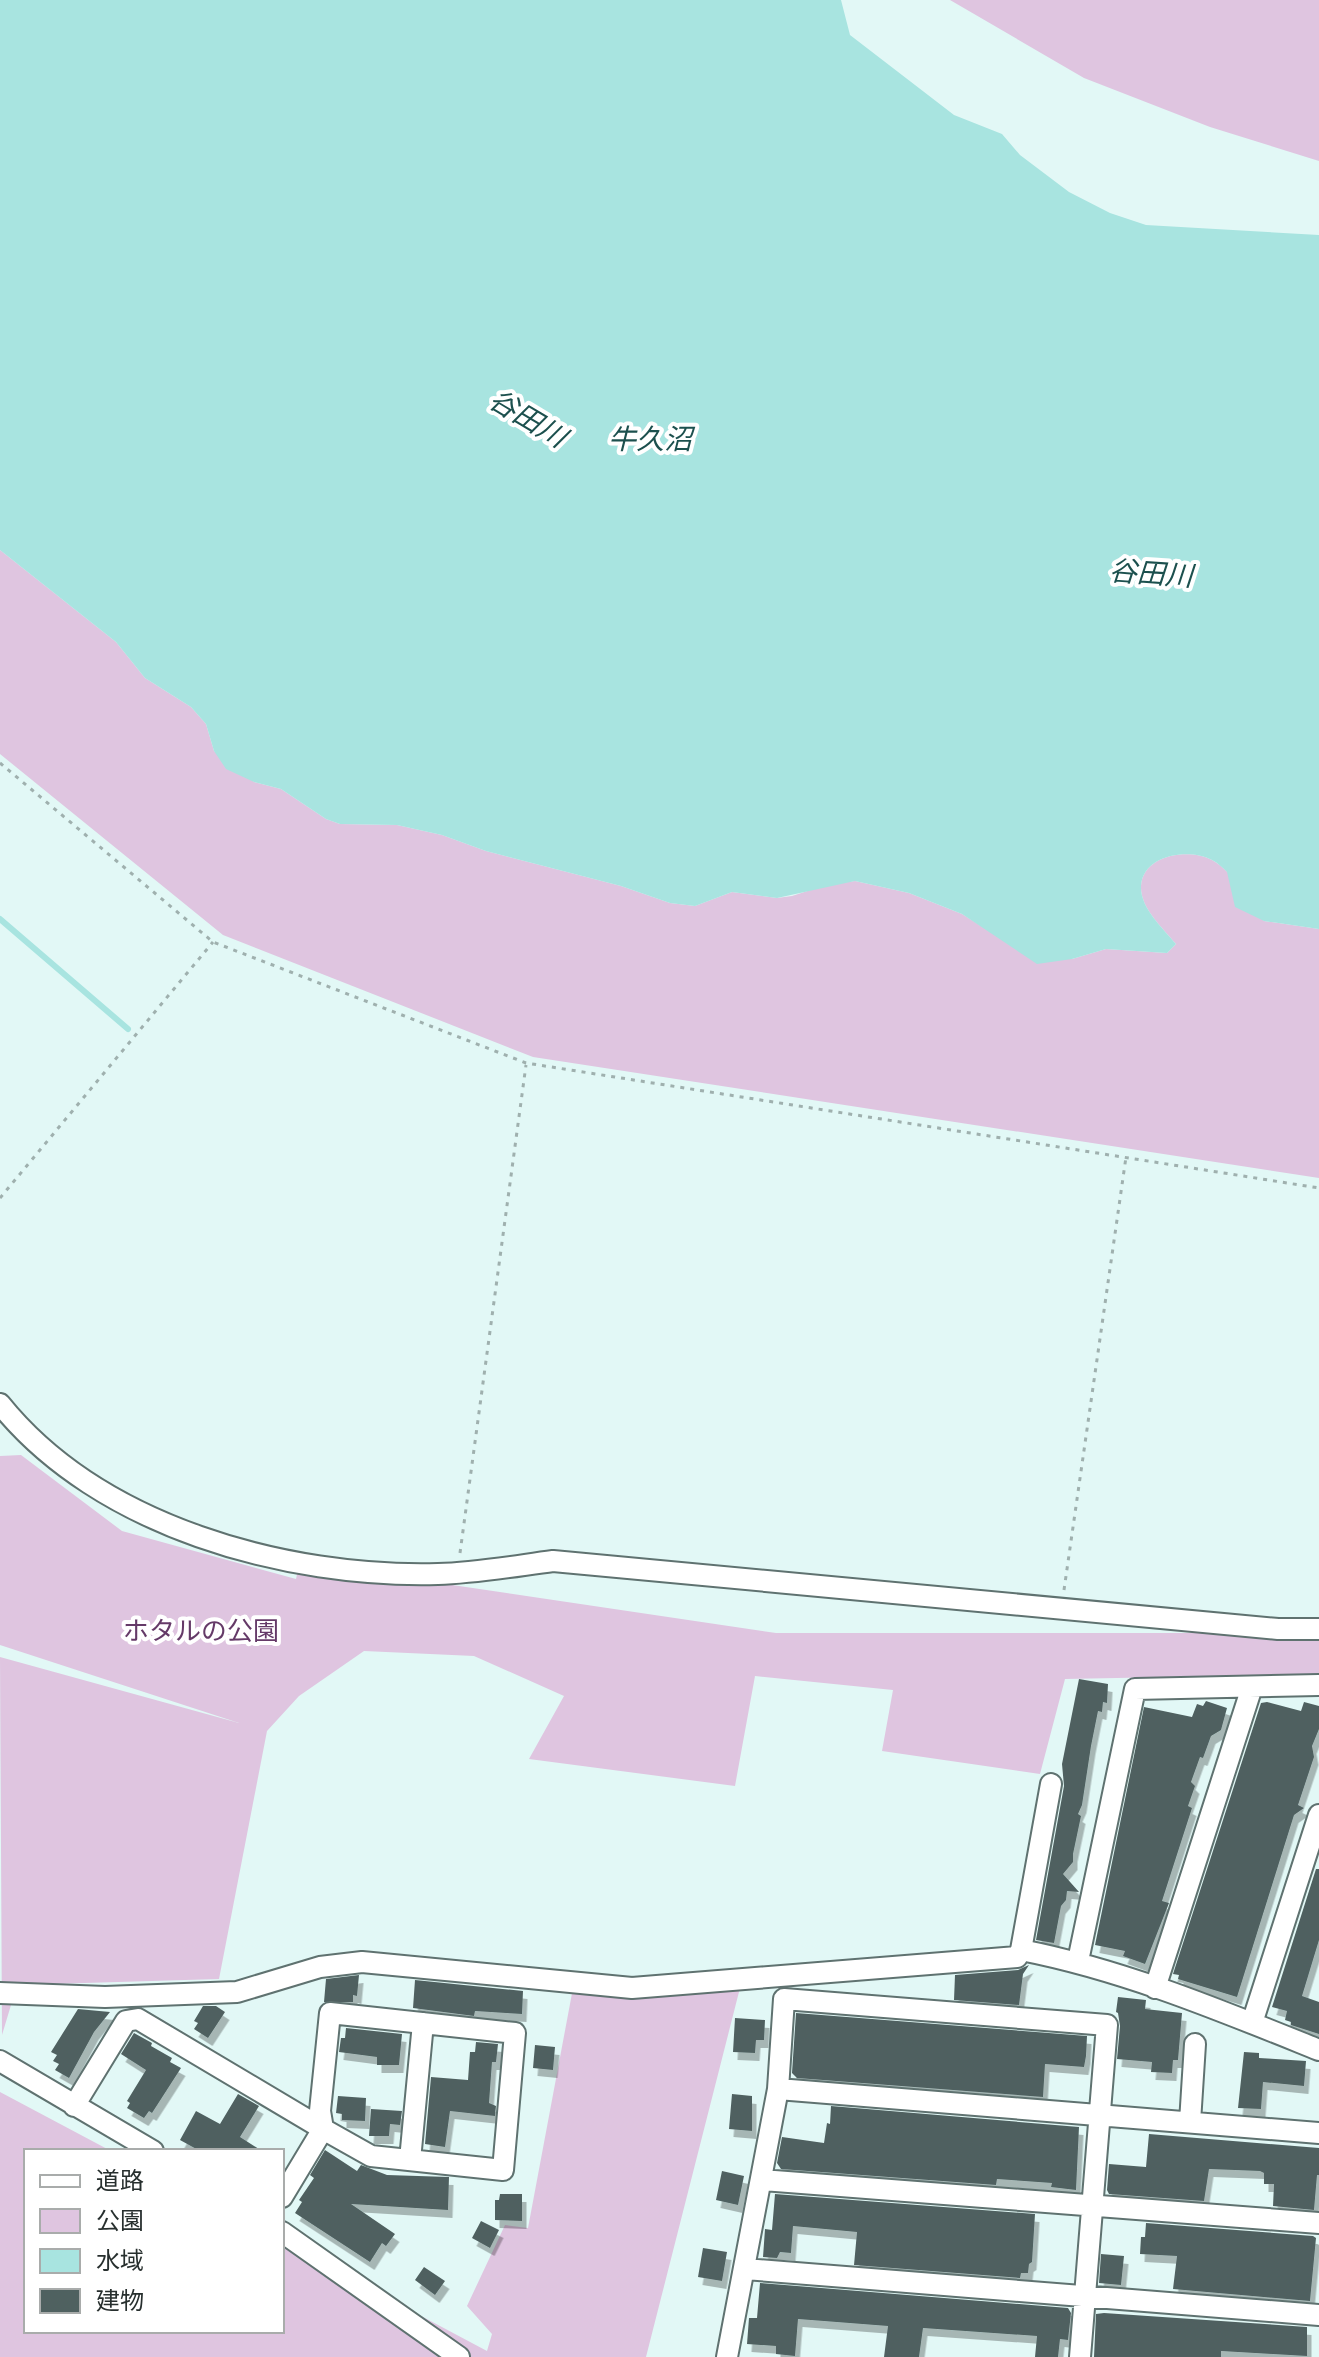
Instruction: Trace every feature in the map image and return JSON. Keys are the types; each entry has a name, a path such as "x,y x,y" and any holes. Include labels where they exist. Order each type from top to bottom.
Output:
{"street":[{"path":"0,1404 22,1432 85,1483 133,1509 247,1553 295,1563 368,1572 458,1573 553,1561 1062,1603 1278,1629 1319,1629"},
{"path":"0,1438 22,1432"},
{"path":"1078,1961 1135,1689 1319,1685"},
{"path":"1155,1988 1252,1687"},
{"path":"0,1993 105,1997 237,1992 320,1967 362,1962 433,1966 632,1988 1017,1957 1021,1950 1051,1784"},
{"path":"1252,2023 1319,1815"},
{"path":"1021,1950 1078,1961 1319,2050"},
{"path":"727,2357 778,2089 784,1999 1107,2025 1080,2357"},
{"path":"74,2106 126,2021 138,2019 323,2129 371,2156 503,2170 515,2033 330,2013 320,2111 323,2129 284,2194"},
{"path":"410,2160 423,2023"},
{"path":"1190,2122 1195,2044"},
{"path":"0,2061 149,2149"},
{"path":"778,2089 1319,2133"},
{"path":"761,2180 1319,2223"},
{"path":"284,2233 459,2357"},
{"path":"745,2269 1319,2315"}],"path":[{"path":"0,763 213,942 526,1063 1319,1188"},
{"path":"0,1198 213,942"},
{"path":"458,1573 526,1063"},
{"path":"1062,1603 1126,1157"}],"green space":[{"path":"950,0 1319,0 1319,161 1210,127 1084,78"},
{"path":"0,550 116,642 145,678 191,707 206,724 214,751 254,782 281,789 326,819 340,824 397,825 442,835 486,851 621,886 670,903 695,906 732,892 777,898 855,881 909,893 962,914 989,931 1072,959 1106,949 1167,953 1176,944 1144,902 1141,886 1144,875 1150,867 1169,856 1192,854 1212,860 1234,880 1264,921 1319,929 1319,1178 533,1057 223,935 0,754"},
{"name":"ホタルの公園","path":"21,1455 122,1531 296,1579 298,1570 432,1582 776,1633 1319,1633 1319,1674 1065,1679 1040,1774 882,1751 893,1690 755,1676 735,1786 529,1759 564,1696 474,1656 364,1651 299,1696 267,1731 219,1979 17,1985 2,2035 0,1657 239,1723 0,1645 0,1456"},
{"path":"741,1984 646,2357 0,2357 0,2092 107,2149 24,2149 24,2333 284,2333 284,2243 487,2351 492,2334 467,2306 505,2225 528,2228 573,1988"}],"water":[{"name":"牛久沼","path":"0,0 841,0 850,35 954,115 1002,134 1020,155 1069,192 1110,213 1146,225 1319,235 1319,929 1264,921 1235,907 1227,872 1214,861 1192,854 1169,856 1150,867 1141,886 1148,910 1176,944 1167,953 1106,949 1072,959 1037,964 962,914 909,893 855,881 777,898 732,892 695,906 670,903 621,886 486,851 442,835 397,825 340,824 326,819 281,789 254,782 226,769 214,751 206,724 191,707 145,678 116,642 0,550"}],"building":[{"path":"1079,1679 1108,1684 1107,1703 1103,1702 1102,1712 1098,1711 1078,1814 1081,1816 1073,1862 1063,1874 1079,1892 1067,1891 1054,1943 1036,1940 1064,1786 1062,1764"},
{"path":"1206,1701 1227,1708 1221,1730 1211,1736 1191,1782 1195,1786 1188,1806 1192,1808 1162,1901 1169,1903 1145,1964 1123,1956 1125,1951 1095,1945 1144,1707 1192,1717 1197,1704 1203,1706"},
{"path":"1304,1702 1319,1706 1319,1729 1312,1746 1314,1757 1298,1805 1304,1808 1294,1815 1237,1997 1178,1979 1179,1975 1173,1974 1261,1703 1301,1711"},
{"path":"1316,1869 1319,1869 1319,1940 1302,1996 1319,2002 1319,2034 1291,2025 1285,2020 1287,2011 1272,2007"},
{"path":"1029,1965 1023,1974 1019,2005 954,2000 955,1975 1018,1970"},
{"path":"359,1975 357,1996 353,1995 353,2002 324,2002 326,1979"},
{"path":"415,1980 523,1991 522,2014 475,2011 474,2016 413,2008"},
{"path":"1118,1997 1146,2000 1145,2009 1182,2013 1178,2060 1173,2060 1172,2073 1151,2072 1152,2062 1117,2059 1120,2026 1116,2012"},
{"path":"203,2006 216,2006 225,2012 208,2038 194,2029 198,2023 194,2021"},
{"path":"78,2009 110,2012 94,2032 69,2078 55,2070 59,2064 53,2061 57,2055 51,2052"},
{"path":"796,2013 1087,2036 1086,2056 1084,2067 1045,2064 1043,2097 797,2078 792,2073"},
{"path":"735,2018 765,2020 764,2040 756,2040 755,2053 733,2052"},
{"path":"346,2028 402,2034 399,2065 377,2065 377,2057 339,2052"},
{"path":"134,2033 152,2043 151,2046 172,2058 170,2062 181,2068 152,2113 149,2111 144,2118 127,2108 130,2103 127,2101 146,2070 121,2054"},
{"path":"476,2042 498,2044 496,2062 492,2062 489,2103 496,2106 495,2116 450,2111 445,2147 425,2144 431,2077 468,2080 470,2052 475,2052"},
{"path":"535,2045 555,2047 553,2070 533,2068"},
{"path":"1244,2052 1259,2053 1259,2058 1306,2061 1304,2086 1263,2082 1261,2109 1238,2108"},
{"path":"238,2094 259,2106 240,2137 259,2149 196,2149 180,2140 196,2111 220,2124"},
{"path":"732,2094 752,2096 752,2131 729,2129"},
{"path":"338,2096 366,2098 365,2121 342,2120 342,2114 336,2113"},
{"path":"831,2106 1079,2127 1076,2190 1051,2187 1052,2183 997,2179 996,2185 781,2169 777,2163 782,2137 824,2143"},
{"path":"371,2109 402,2111 400,2125 390,2124 389,2136 369,2136"},
{"path":"1149,2134 1319,2148 1314,2210 1273,2206 1274,2184 1264,2184 1264,2173 1260,2171 1209,2169 1204,2201 1109,2194 1109,2164 1146,2167"},
{"path":"325,2150 357,2171 361,2165 387,2175 449,2177 448,2210 351,2204 395,2234 386,2246 382,2243 370,2262 295,2213 302,2202 299,2200 314,2178 310,2175"},
{"path":"722,2171 744,2176 738,2205 716,2200"},
{"path":"500,2194 522,2194 522,2221 495,2220 495,2200 499,2200"},
{"path":"775,2194 1035,2214 1032,2262 1028,2273 1021,2273 1020,2278 854,2265 857,2232 793,2226 791,2253 780,2252 777,2258 763,2257 765,2229 772,2230"},
{"path":"481,2221 499,2230 490,2248 472,2238"},
{"path":"1146,2223 1313,2236 1316,2238 1310,2301 1173,2289 1177,2256 1140,2254"},
{"path":"703,2248 727,2252 722,2281 698,2277"},
{"path":"1101,2254 1124,2256 1121,2285 1099,2283"},
{"path":"424,2267 445,2281 435,2295 415,2280"},
{"path":"760,2283 1068,2308 1071,2313 1068,2340 1060,2339 1058,2357 1035,2357 1037,2336 923,2328 919,2357 884,2357 888,2326 798,2319 795,2356 776,2354 776,2346 747,2344 749,2318 757,2318"},
{"path":"1096,2314 1307,2327 1307,2356 1221,2351 1221,2357 1094,2357"}],"waterway":[{"path":"0,919 128,1029"}],"water label":[{"name":"谷田川","path":"528,418"},
{"name":"谷田川","path":"1151,573"}]}
